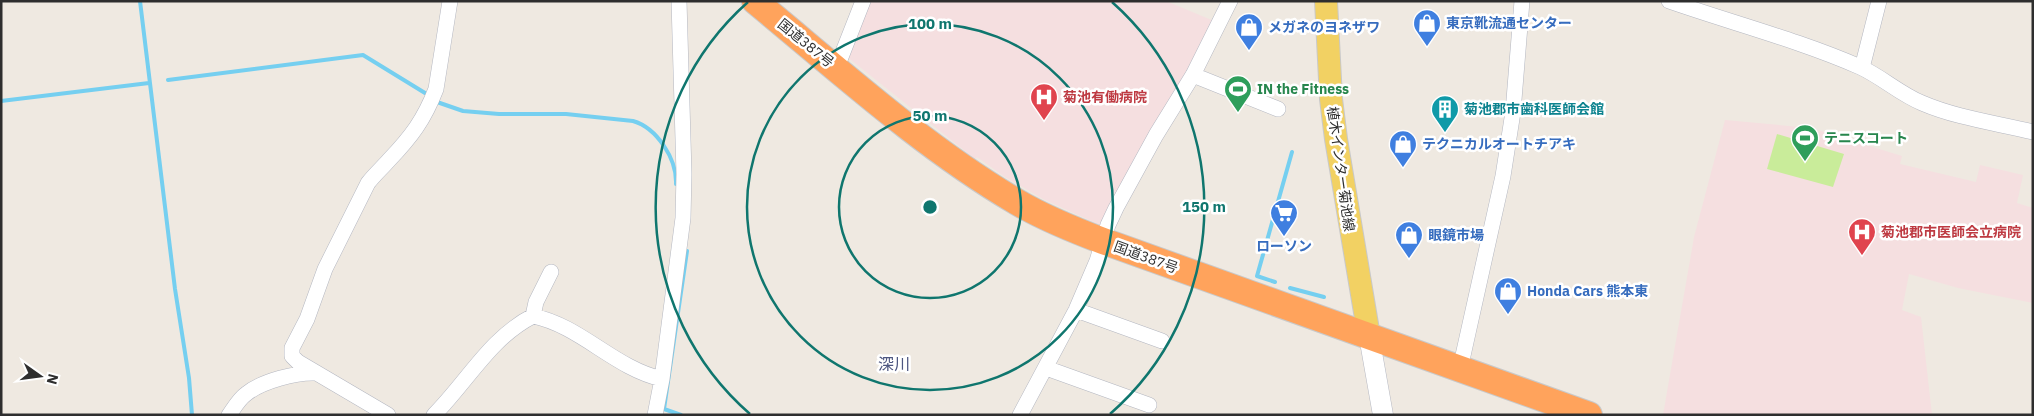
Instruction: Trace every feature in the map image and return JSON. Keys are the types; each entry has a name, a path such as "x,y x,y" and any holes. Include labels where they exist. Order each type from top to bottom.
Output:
{"highway":[{"name":"国道387号","path":"755,1 936,148 975,176 1019,203 1103,241 1589,415"}],"main road":[{"name":"植木インター菊池線","path":"1326,1 1331,99 1337,147 1369,336"}],"street":[{"path":"388,415 298,362 292,356 292,348 306,319 325,268 368,183 416,129 431,102 436,89 450,1"},
{"path":"654,415 662,379 683,218 684,174 679,1"},
{"path":"834,66 841,57 863,1"},
{"path":"1020,415 1076,310 1116,208 1156,135 1193,75 1230,1"},
{"path":"1460,368 1503,176 1513,112 1522,1"},
{"path":"1669,1 1769,34 1862,68 1902,94 1923,104 1946,112 2033,132"},
{"path":"1862,68 1879,1"},
{"path":"1193,75 1278,109"},
{"path":"533,316 536,302 551,272"},
{"path":"1076,310 1162,341"},
{"path":"434,415 487,353 518,325 533,316 549,320 573,332 631,369 662,379"},
{"path":"1369,336 1383,415"},
{"path":"1046,368 1149,405"},
{"path":"229,415 245,394 259,387 303,372 316,373"}],"shaded area":[{"name":"菊池有働病院","path":"868,1 1166,1 1214,21 1104,221 1100,225 1043,199 1005,177 977,157 975,159 846,56"},
{"name":"菊池郡市医師会立病院","path":"1725,120 1811,128 1902,156 1900,164 1976,182 1980,165 2023,175 2017,203 2033,208 2033,303 1958,288 1909,274 1902,310 1921,317 1932,415 1663,415 1694,237"}],"green space":[{"name":"テニスコート","path":"1777,134 1844,154 1833,187 1767,169"}],"waterway":[{"path":"140,1 175,289 189,378 192,415"},
{"path":"168,80 363,55 425,93"},
{"path":"1,101 149,83"},
{"path":"437,102 463,111 499,114 566,114 633,121 650,130 664,146 673,165 676,184"},
{"path":"1275,282 1257,276 1292,152"},
{"path":"681,415 664,409 687,251"},
{"path":"1290,288 1324,297"}],"place":[{"name":"東京靴流通センター","path":"1427,47"},
{"name":"メガネのヨネザワ","path":"1249,51"},
{"name":"IN the Fitness","path":"1238,113"},
{"name":"菊池有働病院","path":"1044,121"},
{"name":"菊池郡市歯科医師会館","path":"1445,133"},
{"name":"テニスコート","path":"1805,162"},
{"name":"テクニカルオートチアキ","path":"1403,168"},
{"name":"ローソン","path":"1284,237"},
{"name":"菊池郡市医師会立病院","path":"1862,256"},
{"name":"眼鏡市場","path":"1409,259"},
{"name":"Honda Cars 熊本東","path":"1508,315"}],"district":[{"name":"深川","path":"894,364"}]}
